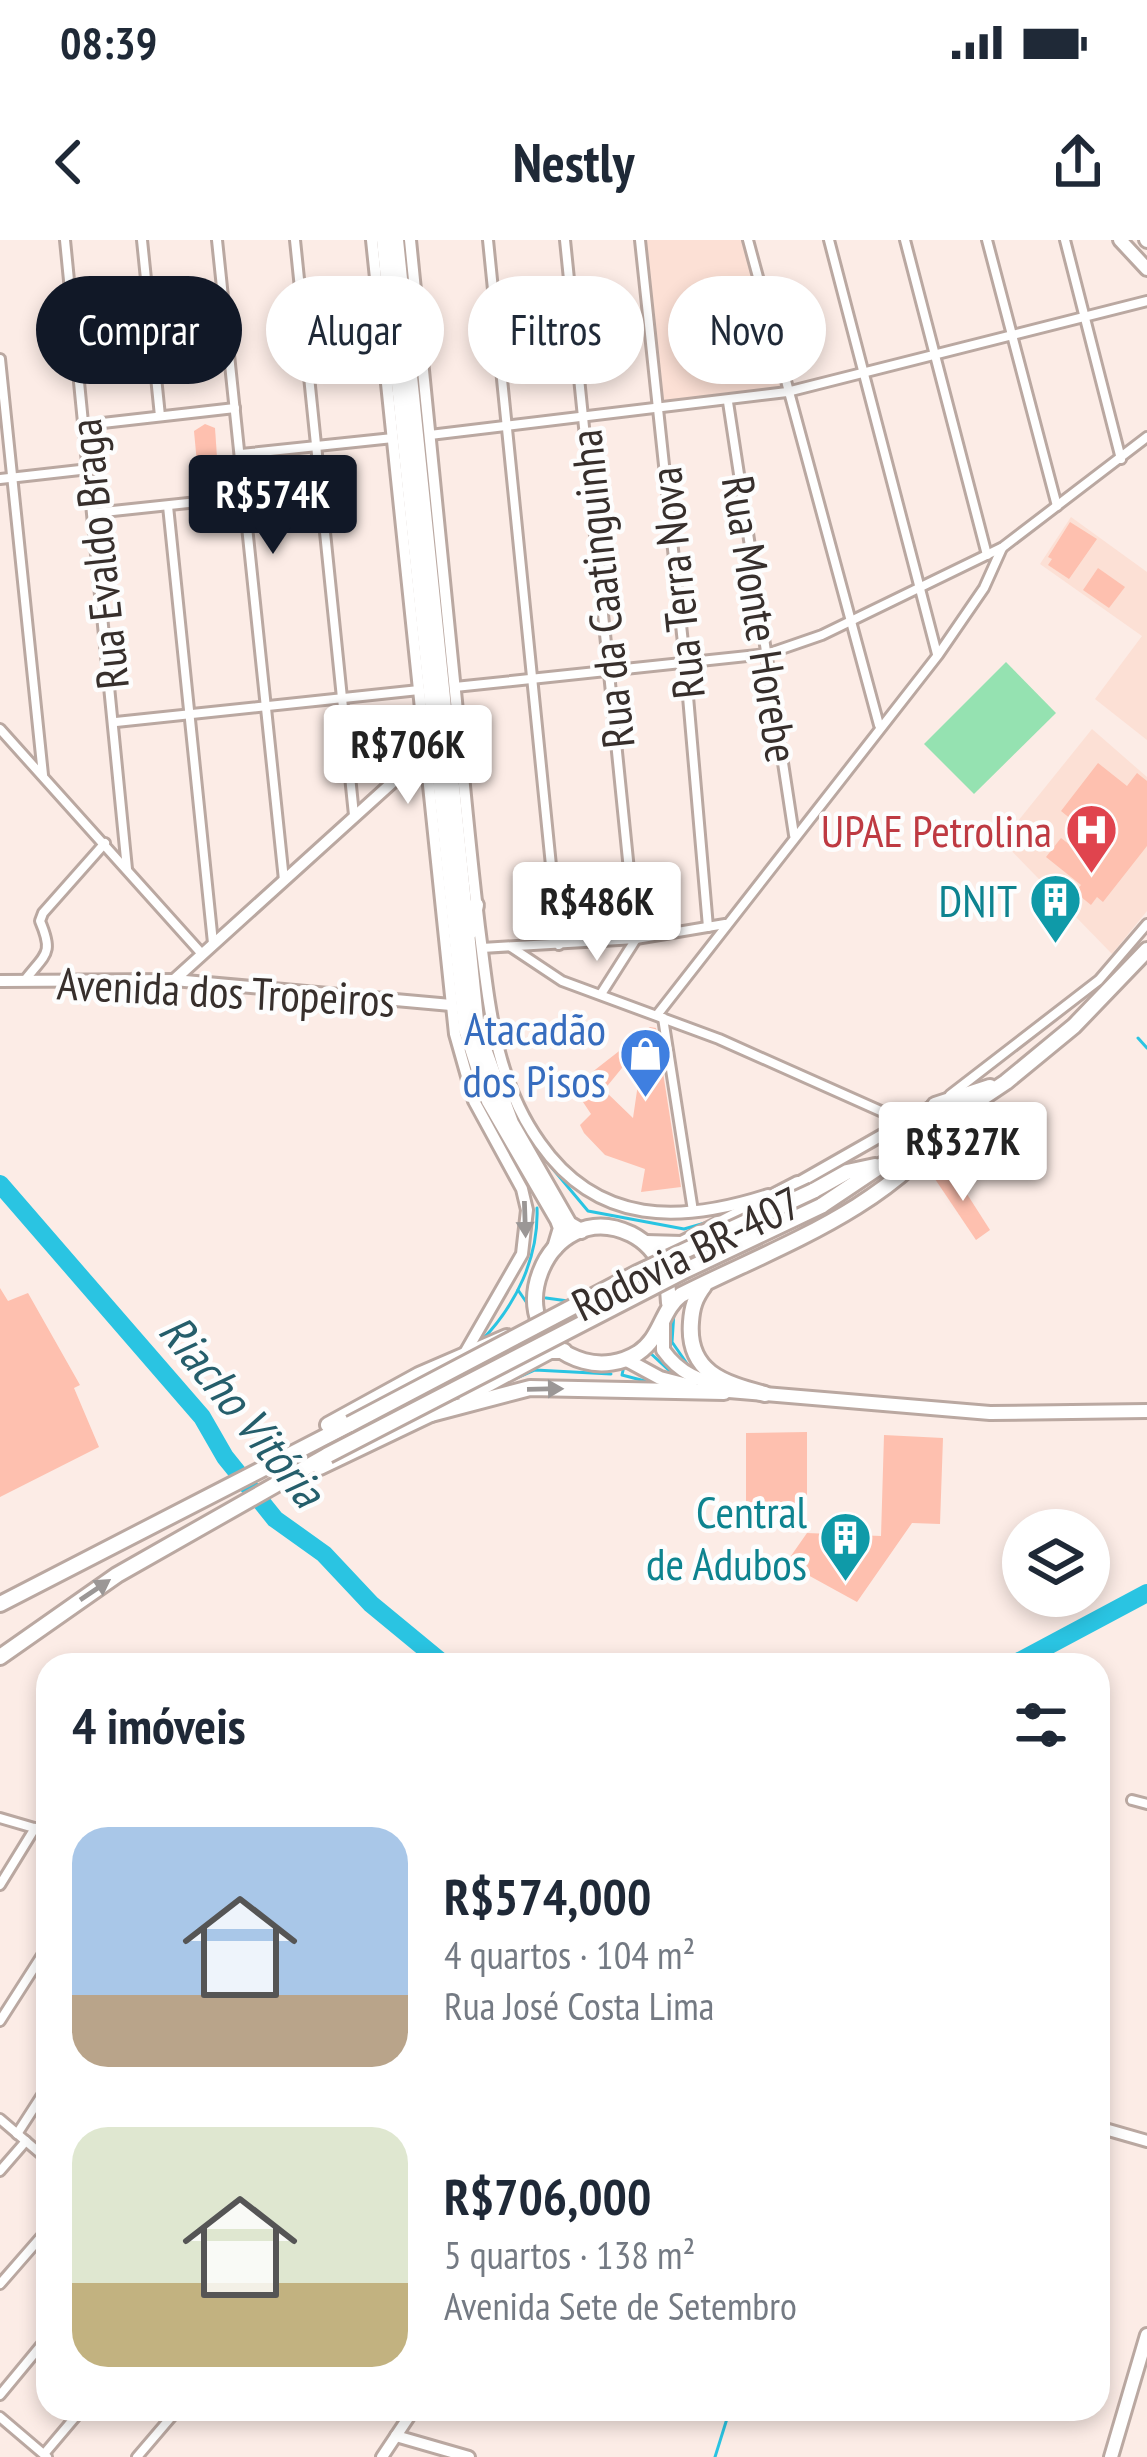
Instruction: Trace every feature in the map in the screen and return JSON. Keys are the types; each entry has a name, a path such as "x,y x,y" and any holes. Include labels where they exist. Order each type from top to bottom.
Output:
{"highway":[{"path":"282,1457 312,1433 520,1331 531,1319 536,1280 561,1228 502,1127 479,1078 466,1028 436,793 384,240"},
{"path":"396,240 475,945"},
{"path":"476,904 477,1030 499,1096 569,1224 581,1231"},
{"path":"875,1166 953,1120 1074,1027 1142,944"},
{"path":"461,1060 479,1078"},
{"path":"935,1105 1006,1082"},
{"path":"670,1303 893,1184 934,1146 953,1120"},
{"name":"Rodovia BR-407","path":"0,1604 806,1187 875,1166"},
{"name":"Rodovia BR-407","path":"0,1657 117,1575 216,1515 682,1272 820,1207 855,1187 875,1166"},
{"path":"646,1244 682,1244 806,1187"},
{"path":"534,1303 541,1325 564,1351 591,1363 625,1359 651,1342 663,1324 670,1303 661,1261 646,1244 626,1232 604,1227 581,1231 555,1248"},
{"path":"712,1280 695,1298 690,1339 694,1353 720,1382 765,1394"},
{"path":"306,1467 317,1468 550,1352 564,1351"},
{"path":"431,1414 530,1388 724,1391"}],"main road":[{"path":"373,240 426,752 436,793 451,1005 474,1101 522,1189 527,1210 522,1255 465,1354"},
{"path":"410,240 476,904"},
{"path":"1120,240 1147,268"},
{"path":"1135,256 1147,242"},
{"path":"174,980 426,752"},
{"path":"475,945 496,1048 516,1101 540,1144 577,1182 625,1208 645,1214 693,1212 806,1187 935,1105"},
{"name":"Avenida dos Tropeiros","path":"0,981 174,980 451,1005"},
{"path":"663,1324 662,1350 684,1373 711,1384 765,1394"},
{"path":"625,1359 675,1383 724,1391 990,1413 1146,1411"},
{"path":"1110,2130 1147,2141"},
{"path":"1111,2457 1147,2335"},
{"path":"382,2457 406,2421"},
{"path":"396,2436 470,2457"}],"street":[{"name":"Rua Evaldo Braga","path":"65,240 128,869"},
{"path":"142,240 160,416"},
{"path":"217,240 284,880"},
{"path":"296,240 354,815"},
{"path":"488,240 559,945"},
{"name":"Rua da Caatinguinha","path":"566,240 636,939"},
{"name":"Rua Terra Nova","path":"640,240 708,927"},
{"path":"748,240 879,727"},
{"path":"829,240 938,656"},
{"path":"905,240 987,555"},
{"path":"987,240 1057,506"},
{"path":"1065,240 1120,459"},
{"path":"430,435 787,392 1147,301"},
{"path":"0,359 43,775"},
{"name":"Rua Monte Horebe","path":"728,402 794,837"},
{"path":"85,425 235,408"},
{"path":"454,687 767,654 851,624 1003,547 1147,437"},
{"path":"241,454 393,438"},
{"path":"0,479 89,469"},
{"path":"94,513 245,497"},
{"path":"168,506 213,943"},
{"path":"693,1212 660,1016 726,924 938,656 984,588 1003,547"},
{"path":"116,722 420,690"},
{"path":"0,729 202,954"},
{"path":"26,980 49,949 50,940 40,921 43,913 105,843"},
{"path":"475,945 636,939 726,924"},
{"path":"935,1105 1142,944 1147,924"},
{"path":"601,994 636,939"},
{"path":"511,947 550,975 660,1016 906,1122"},
{"path":"1132,1800 1147,1804"},
{"path":"0,1819 35,1828 0,1885"},
{"path":"0,2021 36,1965"},
{"path":"17,2134 36,2105"},
{"path":"0,2119 36,2150"},
{"path":"0,2170 26,2141"},
{"path":"0,2284 36,2243"},
{"path":"0,2395 36,2352"},
{"path":"0,2417 46,2456 73,2421"},
{"path":"137,2457 168,2421"}],"shaded area":[{"path":"640,240 748,240 757,276 668,276 668,384 785,384 787,392 657,410"},
{"path":"1071,517 1147,572 1147,740 1095,699 1142,636 1040,564"},
{"name":"UPAE Petrolina","path":"1092,729 1147,777 1147,911 1112,954 1002,841"}],"green space":[{"path":"1006,662 1056,713 974,794 924,744"}],"building":[{"path":"205,424 215,428 218,472 198,474 194,431"},
{"path":"1070,522 1097,539 1069,579 1048,565 1052,559 1048,557"},
{"path":"1098,568 1125,587 1109,608 1083,590"},
{"name":"UPAE Petrolina","path":"1098,763 1127,786 1137,773 1147,781 1147,846 1103,902 1097,897 1091,905 1075,892 1081,885 1046,857 1061,838 1074,848 1087,832 1061,811"},
{"name":"Atacadão dos Pisos","path":"650,1027 656,1028 681,1187 641,1192 645,1169 605,1155 584,1133 580,1125 591,1114 573,1087","holes":["652,1044 645,1079 638,1084 633,1118 604,1090 635,1052"]},
{"path":"951,1169 990,1230 976,1240 935,1179"},
{"path":"0,1288 8,1301 28,1293 80,1385 74,1388 99,1447 0,1497"},
{"name":"Central de Adubos","path":"807,1432 807,1509 746,1509 746,1433"},
{"path":"884,1435 943,1438 940,1524 912,1523 857,1602 786,1563 807,1533 881,1536"}],"waterway":[{"path":"1138,1038 1147,1048"},
{"path":"533,1145 588,1211 684,1229 712,1221"},
{"name":"Riacho Vitória","path":"0,1184 202,1417 225,1457 275,1519 324,1554 371,1604 430,1653"},
{"path":"482,1340 523,1279 534,1244 537,1208"},
{"path":"518,1290 529,1306"},
{"path":"546,1298 568,1301"},
{"path":"560,1329 579,1311"},
{"path":"674,1312 672,1342 690,1368"},
{"path":"647,1350 675,1376"},
{"path":"624,1366 622,1375 645,1381"},
{"path":"501,1385 535,1370 611,1374"},
{"path":"1034,1653 1147,1593"},
{"path":"715,2457 726,2421"}],"place":[{"name":"UPAE Petrolina","path":"1091,876"},
{"name":"DNIT","path":"1056,946"},
{"name":"Atacadão dos Pisos","path":"645,1100"},
{"name":"Central de Adubos","path":"846,1583"}]}
